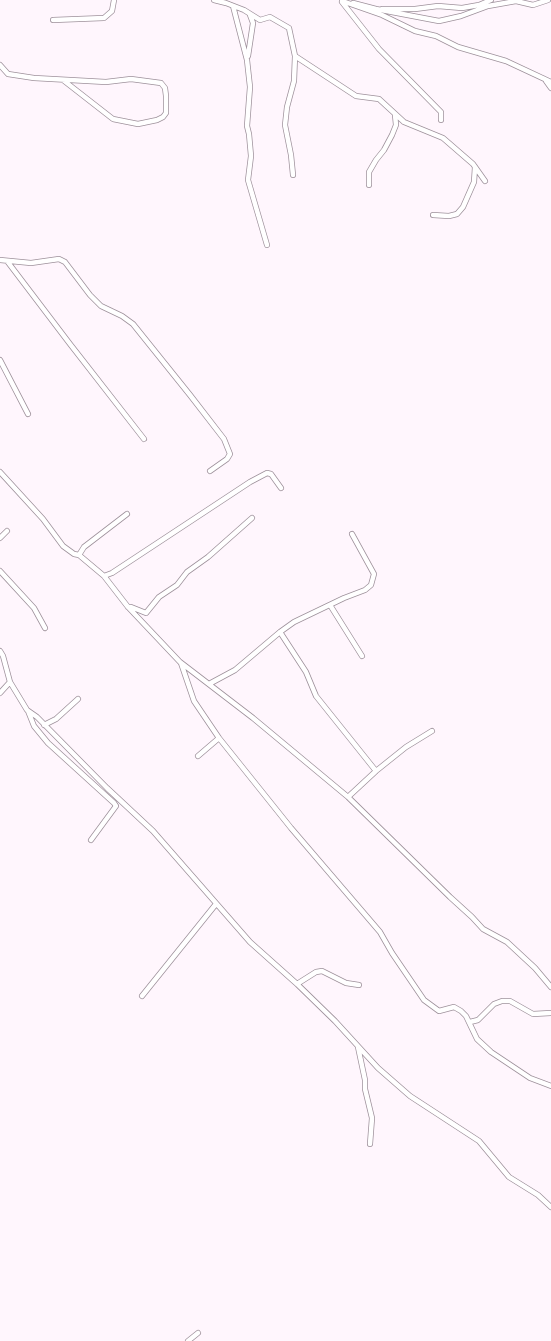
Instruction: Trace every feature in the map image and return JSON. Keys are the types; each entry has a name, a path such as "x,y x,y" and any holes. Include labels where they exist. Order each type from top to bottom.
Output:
{"street":[{"path":"53,20 104,18 112,11 114,0"},
{"path":"214,0 249,13 260,20 270,17 289,28 294,56 294,81 284,125 292,155 293,175"},
{"path":"341,0 376,10 439,21 461,16 488,6 516,1 533,5 548,0"},
{"path":"341,0 382,15 415,31 436,36 458,47 506,61 551,82"},
{"path":"341,0 379,49 441,112 441,120"},
{"path":"376,10 438,6 462,8 479,5 491,0"},
{"path":"232,6 247,60 250,87 247,126 250,156 248,180 267,245"},
{"path":"247,60 253,23 249,13"},
{"path":"294,56 356,96 379,99 404,122 443,138 475,166 485,181"},
{"path":"0,59 2,67 8,74 63,80 106,82 131,79 161,83 165,88 166,112 158,120 138,124 113,119 63,80"},
{"path":"546,79 551,88"},
{"path":"369,185 370,172 392,135 396,125 396,115"},
{"path":"433,215 449,216 457,214 463,207 474,182 475,166"},
{"path":"3,262 30,263 59,259 65,262 90,295 101,306 122,316 133,324 224,440 230,454 227,459 210,471"},
{"path":"3,262 144,439"},
{"path":"0,360 28,414"},
{"path":"0,472 43,519 63,546 74,554 79,555 104,576 128,607 180,662 348,797 483,929 507,942 536,968 551,987"},
{"path":"104,576 112,573 250,482 267,473 271,474 282,488"},
{"path":"79,555 84,547 127,514"},
{"path":"128,607 146,613 160,597 177,585 187,572 208,557 252,518"},
{"path":"0,538 7,531"},
{"path":"209,684 235,670 294,622 344,598 366,590 373,582 374,574 352,534"},
{"path":"0,571 34,608 45,628"},
{"path":"330,606 362,656"},
{"path":"280,632 306,672 316,696 376,771"},
{"path":"0,652 3,656 10,682 27,710 34,726 48,743 116,806 91,840"},
{"path":"180,662 194,701 219,738 291,828 380,932 424,1000 439,1011 454,1008 461,1011 470,1022 478,1039 491,1052 530,1078 551,1086"},
{"path":"0,693 10,682"},
{"path":"44,725 56,719 78,700"},
{"path":"27,710 153,831 250,942 297,984 378,1068 410,1096 479,1141 509,1177 538,1195 551,1207"},
{"path":"348,797 406,747 432,731"},
{"path":"198,756 219,738"},
{"path":"95,785 107,788"},
{"path":"142,996 216,904"},
{"path":"297,984 316,972 322,971 346,983 359,985"},
{"path":"470,1022 478,1020 494,1004 502,1001 510,1001 532,1014 551,1013"},
{"path":"358,1046 372,1118 370,1144"},
{"path":"188,1341 198,1333"}]}
